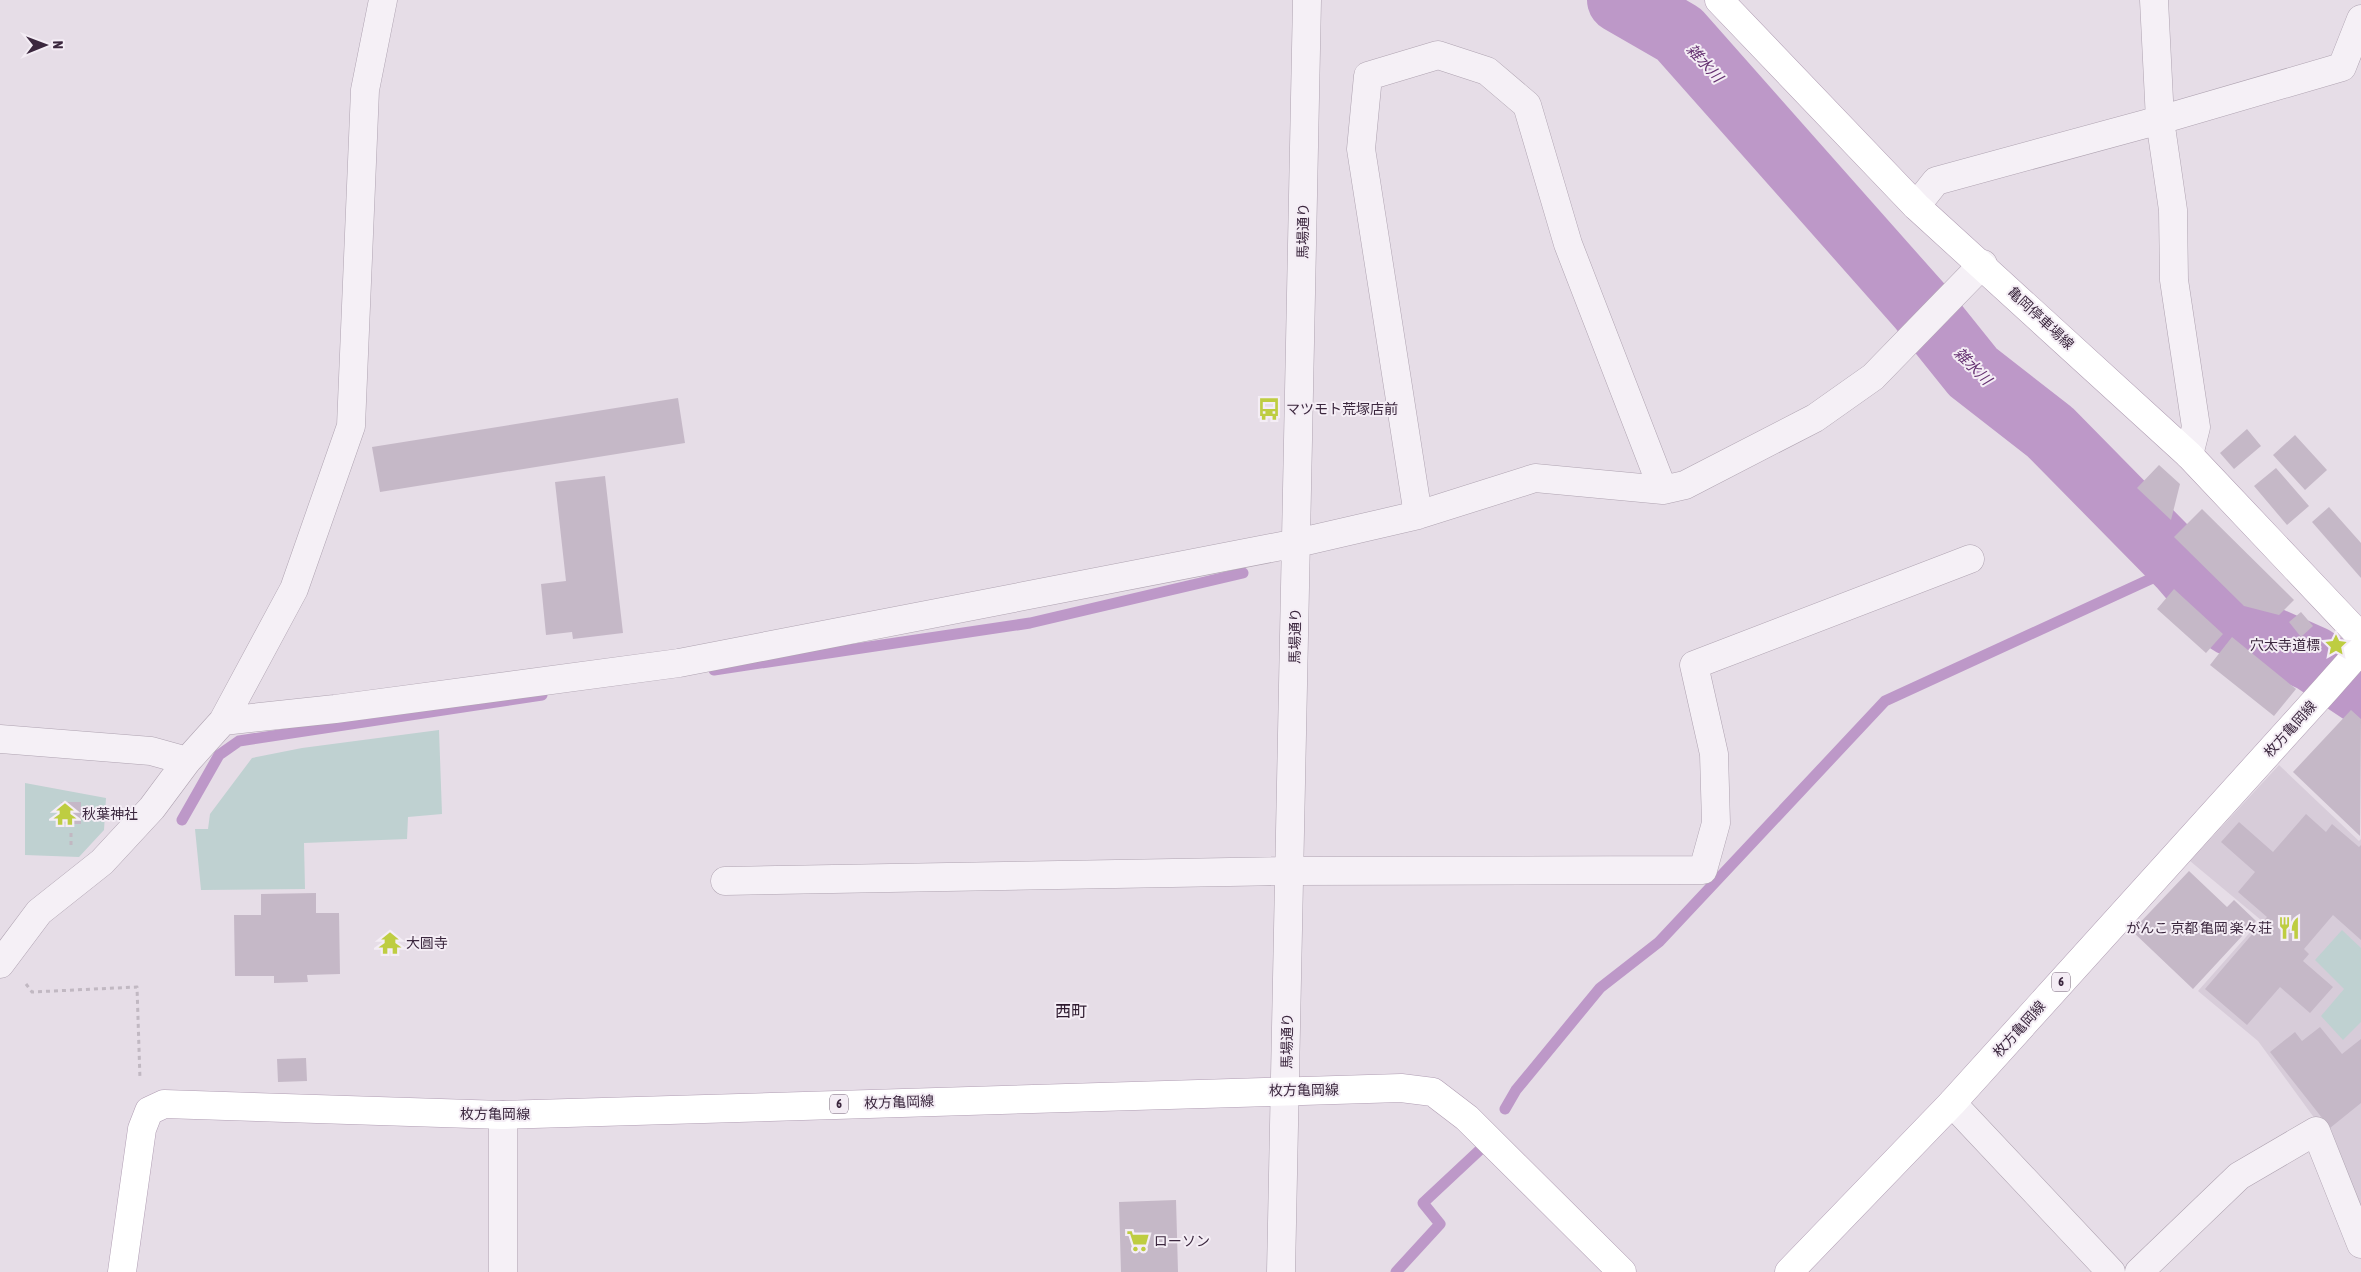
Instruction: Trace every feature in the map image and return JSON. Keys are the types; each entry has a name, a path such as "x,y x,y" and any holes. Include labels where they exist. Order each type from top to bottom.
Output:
{"main road":[{"name":"亀岡停車場線","path":"1718,0 1916,206 1983,264 2189,454 2361,637"},
{"name":"枚方亀岡線","path":"1789,1272 1952,1103 2327,688 2355,654"},
{"name":"枚方亀岡線","path":"150,1111 164,1104 503,1115 1401,1088 1433,1092 1467,1118 1622,1272"},
{"path":"122,1272 142,1129 150,1111"}],"street":[{"path":"2,961 39,912 102,862 152,808 186,762 223,721 294,589 351,426 365,90 381,0"},
{"name":"馬場通り","path":"1281,1272 1307,0"},
{"path":"2154,0 2160,120 2174,210 2174,280 2196,427 2189,454"},
{"path":"1916,206 1936,181 2160,120 2342,67 2361,20"},
{"path":"1418,515 1361,149 1368,76 1438,55 1487,71 1527,105 1568,244 1663,490"},
{"path":"223,721 335,709 680,663 1297,543 1418,515 1535,478 1663,490 1685,485 1815,418 1873,377 1983,264"},
{"path":"725,881 1290,871 1703,870 1716,823 1714,754 1694,665 1970,559"},
{"path":"0,740 151,751 186,762"},
{"path":"1952,1103 2111,1272"},
{"path":"502,1272 503,1115"},
{"path":"2139,1272 2239,1176 2316,1131 2361,1244"}],"path":[{"path":"2,961 32,992 138,987 140,1090 150,1111"}],"shaded area":[{"path":"439,730 442,814 408,817 407,839 304,843 305,889 201,890 195,829 208,829 210,814 252,758 302,748"},
{"path":"2279,765 2359,841 2361,839 2361,1229 2315,1119 2258,1041 2198,991 2261,920 2190,861"},
{"name":"秋葉神社","path":"25,783 106,798 104,830 79,857 25,855"},
{"path":"2342,930 2361,948 2361,1022 2343,1040 2321,1016 2344,989 2315,960"}],"building":[{"path":"678,398 685,443 380,492 372,447"},
{"path":"2247,429 2261,446 2234,469 2220,453"},
{"path":"2295,435 2327,470 2305,490 2273,455"},
{"path":"2159,465 2180,484 2171,520 2137,488"},
{"path":"2276,468 2309,506 2287,525 2254,486"},
{"path":"605,476 623,633 573,639 572,632 546,635 541,584 566,581 555,482"},
{"path":"2329,507 2361,543 2361,578 2312,522"},
{"path":"2202,509 2294,600 2279,615 2244,606 2174,537"},
{"path":"2174,589 2223,634 2206,653 2157,609"},
{"path":"2301,612 2313,626 2301,637 2289,622"},
{"path":"2232,637 2296,689 2274,716 2210,665"},
{"path":"2351,710 2361,719 2360,836 2293,772"},
{"path":"61,802 81,802 81,824 61,824"},
{"name":"がんこ 京都 亀岡 楽々荘","path":"2306,814 2326,832 2332,824 2359,847 2361,845 2361,940 2333,915 2304,949 2309,954 2303,961 2333,987 2310,1013 2280,987 2247,1025 2205,989 2267,917 2238,892 2255,872 2221,842 2239,822 2273,852"},
{"path":"2189,871 2227,907 2234,900 2256,921 2193,989 2132,931"},
{"path":"316,893 316,913 339,913 340,974 307,975 308,982 274,983 274,976 235,976 234,915 261,915 261,894"},
{"path":"2320,1027 2342,1054 2361,1039 2361,1103 2330,1128 2270,1052 2295,1032 2302,1041"},
{"path":"306,1058 307,1081 278,1082 277,1059"},
{"path":"1176,1200 1178,1272 1121,1272 1119,1202"}],"waterway":[{"name":"雑水川","path":"1620,0 1679,34 1920,306 1973,372 2050,432 2181,565 2230,622 2313,659 2361,691"},
{"path":"1505,1109 1516,1090 1600,988 1659,942 1885,701 2181,565"},
{"path":"714,670 1030,623 1243,573"},
{"path":"182,820 219,755 239,741 542,695"},
{"path":"1396,1272 1440,1224 1423,1203 1484,1146"}],"place":[{"name":"マツモト荒塚店前","path":"1269,409"},
{"name":"穴太寺道標","path":"2336,645"},
{"name":"秋葉神社","path":"65,814"},
{"name":"がんこ 京都 亀岡 楽々荘","path":"2289,928"},
{"name":"大圓寺","path":"390,943"},
{"name":"ローソン","path":"1138,1241"}],"district":[{"name":"西町","path":"1071,1011"}]}
